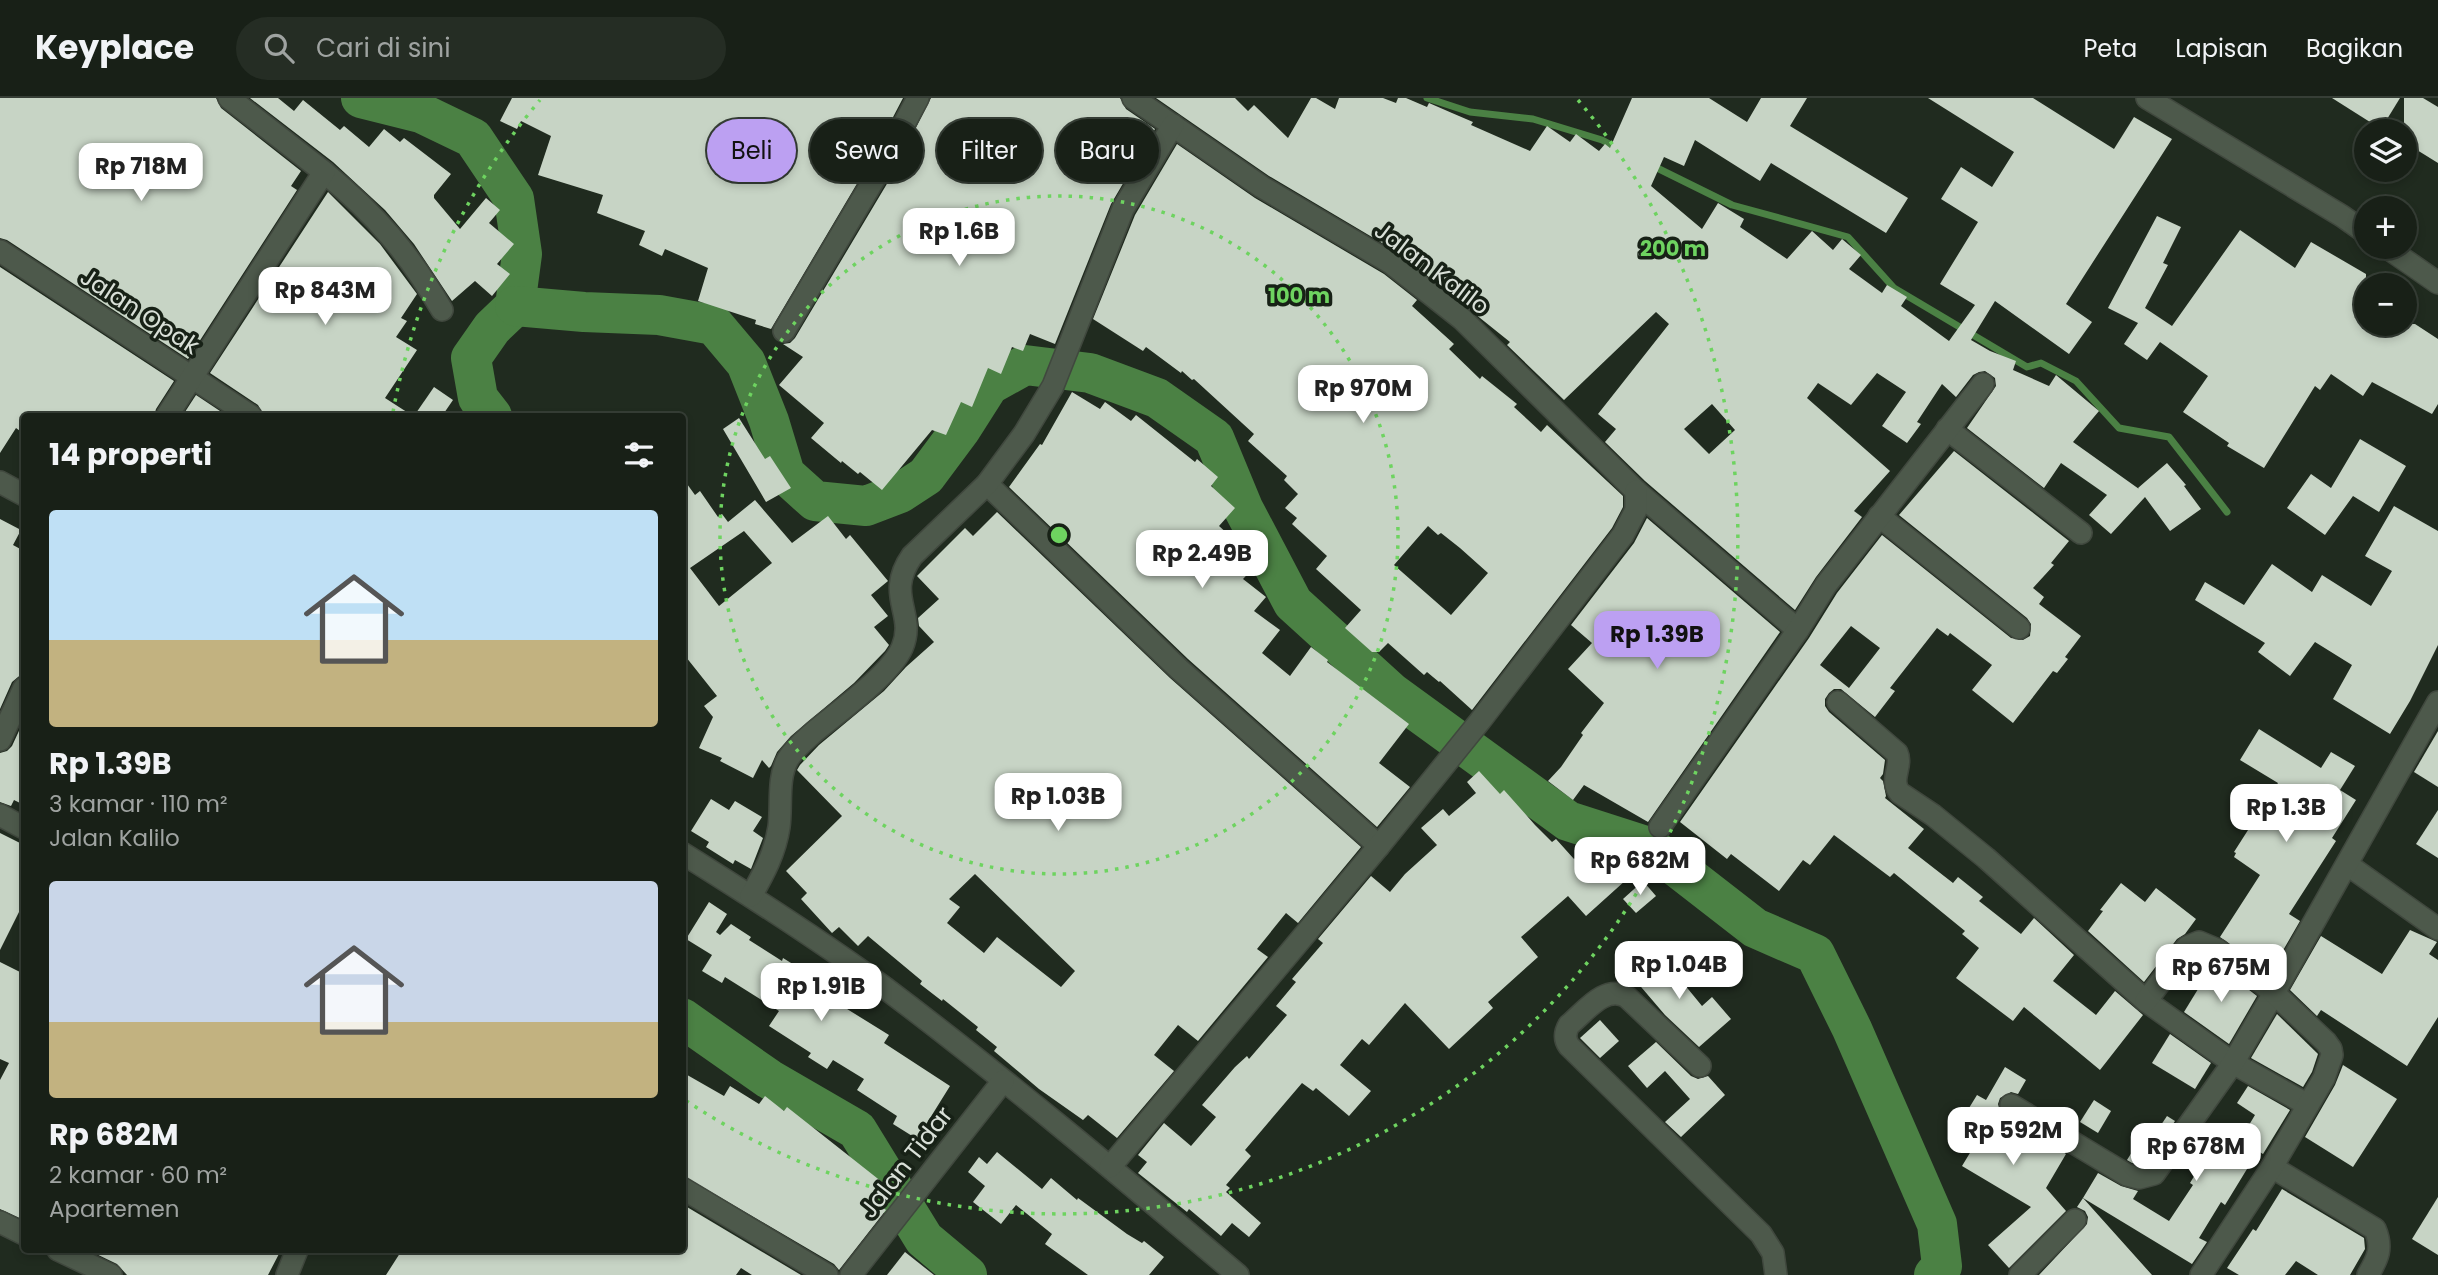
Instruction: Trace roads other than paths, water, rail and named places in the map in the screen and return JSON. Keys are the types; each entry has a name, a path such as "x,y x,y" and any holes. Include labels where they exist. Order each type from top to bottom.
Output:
{"street":[{"path":"229,98 367,208 415,266 442,310"},
{"path":"784,331 918,98"},
{"name":"Jalan Kalilo","path":"1133,98 1262,187 1391,263 1462,319 1636,491 1798,630"},
{"path":"2147,98 2354,224"},
{"path":"751,896 773,853 779,825 782,780 788,759 810,736 881,674 901,650 906,630 899,586 904,568 912,556 987,484 1014,450 1052,386 1124,209 1173,125"},
{"path":"169,413 324,172"},
{"name":"Jalan Opak","path":"0,251 246,413"},
{"path":"2403,259 2438,283"},
{"path":"1660,827 1798,630 1818,596 1983,384"},
{"path":"1947,429 2081,533"},
{"path":"0,482 21,493"},
{"path":"987,484 1179,669 1379,846"},
{"path":"1110,1167 1480,722 1623,535 1636,510 1636,491"},
{"path":"1880,516 2019,628"},
{"path":"0,740 21,694"},
{"path":"1838,702 1897,753 1900,759 1895,781 1900,793 1933,814 1986,858 2147,1001 2233,1063 2308,1105"},
{"path":"2011,1105 2127,1175 2144,1178 2158,1170 2233,1063 2438,702"},
{"path":"0,815 21,826"},
{"path":"686,855 751,896 884,988 1110,1167 1238,1275"},
{"path":"2348,864 2438,929"},
{"path":"2147,1001 2187,947 2199,942 2218,950 2274,993 2331,1049 2329,1069 2272,1167 2201,1275"},
{"path":"1700,1066 1621,993 1606,994 1566,1031 1569,1046 1761,1234 1773,1253 1776,1275"},
{"name":"Jalan Tidar","path":"851,1275 1003,1081"},
{"path":"2272,1167 2375,1229 2381,1249 2368,1275"},
{"path":"686,1190 827,1275"},
{"path":"2020,1275 2076,1220"},
{"path":"0,1222 21,1232"},
{"path":"64,1253 101,1273"},
{"path":"287,1275 296,1253"}],"waterway":[{"path":"361,98 421,113 473,138 514,199 522,254 515,306 492,328 471,358 478,398 490,413"},
{"path":"1427,98 1470,112 1533,119 1602,140 1617,148"},
{"path":"1653,166 1732,205 1848,237 1894,288 2027,367 2041,363 2076,381 2119,428 2169,437 2227,512"},
{"path":"515,306 659,315 714,325 746,363 769,421 785,474 815,501 866,506 900,493 926,476 989,385 1025,365 1090,373 1157,398 1214,438 1243,508 1293,603 1392,693 1568,821 1652,848 1755,928 1815,954 1852,1029 1937,1224 1942,1266 1934,1275"},
{"path":"686,1021 769,1079 857,1130 924,1239 967,1275"}]}
